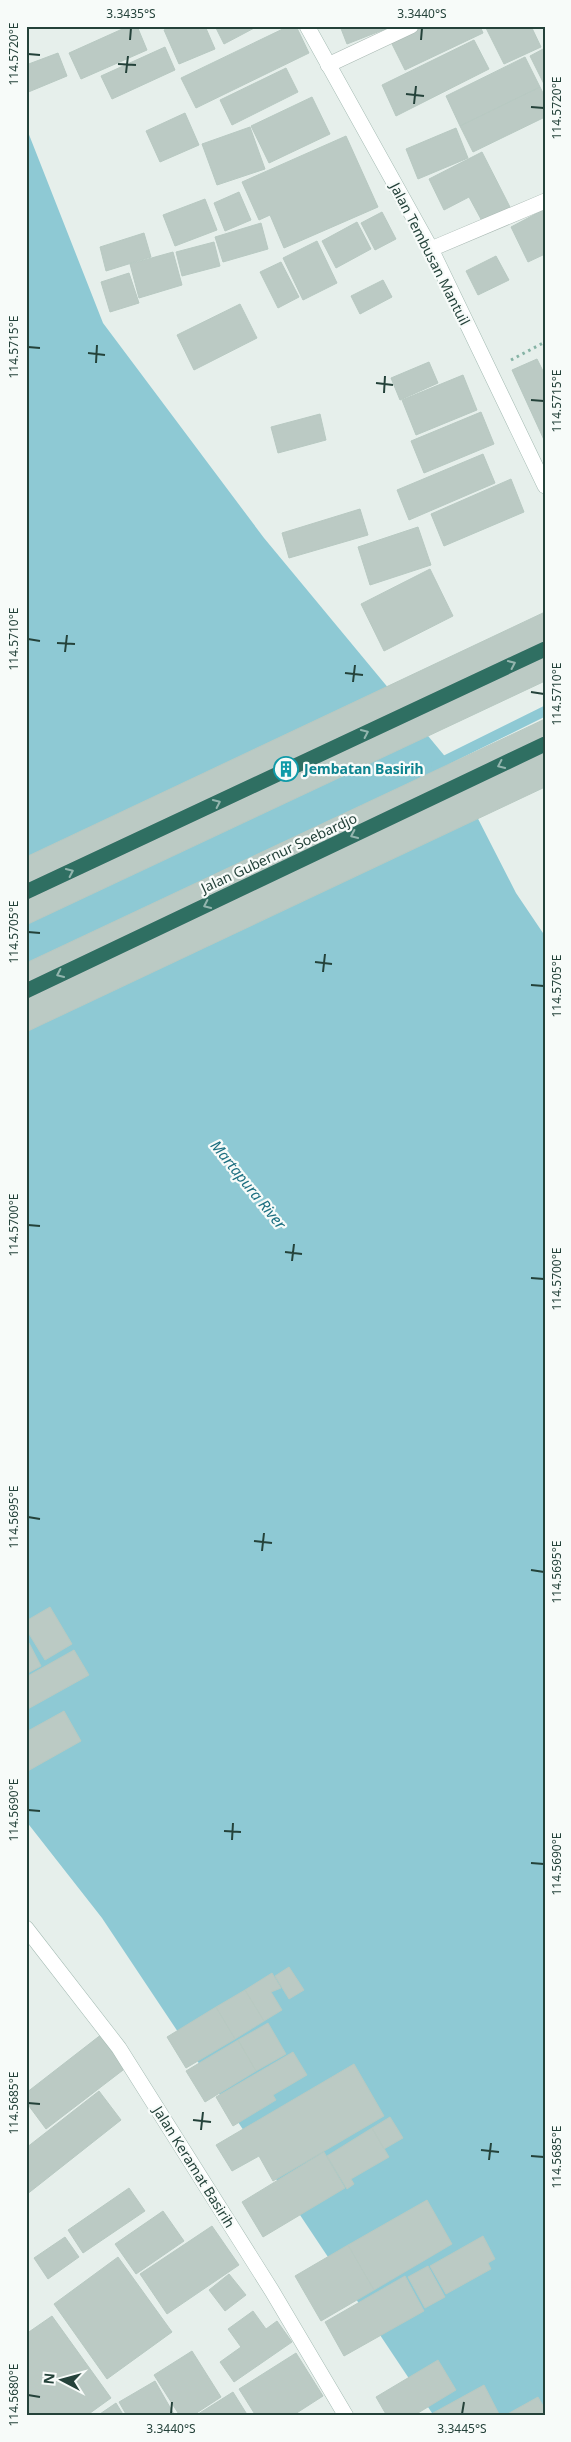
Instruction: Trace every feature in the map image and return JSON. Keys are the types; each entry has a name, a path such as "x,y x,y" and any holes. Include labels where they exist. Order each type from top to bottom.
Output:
{"highway":[{"path":"26,892 545,649"},
{"name":"Jalan Gubernur Soebardjo","path":"26,990 545,744"}],"street":[{"name":"Jalan Tembusan Mantuil","path":"307,26 431,249 545,486"},
{"path":"328,65 411,26"},
{"path":"431,249 545,201"},
{"name":"Jalan Keramat Basirih","path":"26,1928 119,2048 272,2291 346,2416"}],"path":[{"path":"489,372 545,342"}],"water":[{"name":"Martapura River","path":"26,127 103,323 264,538 448,760 516,893 545,936 545,2416 434,2416 102,1918 26,1821"}],"building":[{"path":"129,26 137,26 147,50 81,79 69,53"},
{"path":"172,26 205,26 215,49 179,64 164,30"},
{"path":"215,26 258,26 224,44"},
{"path":"289,26 296,26 309,53 196,108 181,78"},
{"path":"340,26 393,26 347,44"},
{"path":"418,26 480,26 483,33 405,70 390,40"},
{"path":"485,26 531,26 541,47 504,64"},
{"path":"474,40 489,69 396,116 382,85"},
{"path":"165,47 175,70 112,99 101,76"},
{"path":"545,48 545,86 530,56"},
{"path":"58,53 67,76 26,93 26,65"},
{"path":"525,57 540,87 460,126 446,96"},
{"path":"286,68 298,92 232,125 220,100"},
{"path":"540,87 545,97 545,117 473,152 460,126"},
{"path":"312,97 330,134 269,163 251,126"},
{"path":"185,113 199,145 160,162 146,131"},
{"path":"250,127 265,169 217,185 202,144"},
{"path":"456,128 468,158 418,179 406,149"},
{"path":"346,136 378,207 284,248 270,215 259,220 242,182"},
{"path":"482,152 510,207 482,221 469,197 444,210 429,179"},
{"path":"239,192 251,220 225,231 214,203"},
{"path":"205,199 217,230 175,246 163,215"},
{"path":"545,209 545,254 528,262 511,227"},
{"path":"382,212 396,239 375,250 361,223"},
{"path":"357,222 371,249 336,268 322,241"},
{"path":"261,223 268,249 223,262 215,237"},
{"path":"144,233 151,257 106,271 100,247"},
{"path":"317,241 337,283 303,300 283,258"},
{"path":"214,242 220,266 182,276 176,252"},
{"path":"173,252 182,285 139,298 130,264"},
{"path":"496,256 509,280 478,295 466,271"},
{"path":"281,262 299,297 278,308 260,272"},
{"path":"129,273 139,303 110,312 101,282"},
{"path":"383,280 392,297 360,314 351,296"},
{"path":"240,304 257,338 194,370 177,335"},
{"path":"537,359 545,375 545,442 512,370"},
{"path":"429,362 438,383 400,400 391,378"},
{"path":"463,375 477,410 416,435 402,400"},
{"path":"481,412 494,444 424,473 411,441"},
{"path":"320,414 326,440 278,453 271,427"},
{"path":"483,454 495,483 409,520 397,490"},
{"path":"511,479 524,512 444,546 431,514"},
{"path":"360,509 368,535 289,558 282,533"},
{"path":"418,527 431,565 370,585 358,547"},
{"path":"430,569 453,616 384,651 361,604"},
{"name":"Jembatan Basirih","path":"545,612 545,681 26,925 26,857"},
{"name":"Jembatan Basirih","path":"545,719 545,787 26,1032 26,963"},
{"path":"50,1607 72,1644 45,1660 26,1629 26,1621"},
{"path":"29,1643 41,1666 26,1674 26,1645"},
{"path":"74,1650 89,1675 26,1710 26,1677"},
{"path":"64,1711 81,1741 26,1772 26,1732"},
{"path":"289,1967 304,1990 289,1999 275,1976"},
{"path":"272,1973 281,1988 271,1992 282,2010 264,2021 245,1990"},
{"path":"245,1990 264,2021 235,2039 216,2007"},
{"path":"216,2007 235,2039 186,2068 167,2037"},
{"path":"268,2023 286,2054 256,2071 238,2040"},
{"path":"102,2034 127,2067 46,2129 26,2102 26,2093"},
{"path":"238,2040 256,2071 205,2102 186,2071"},
{"path":"293,2052 307,2075 273,2095 276,2100 233,2126 216,2097"},
{"path":"354,2064 384,2116 273,2181 259,2156 232,2171 216,2145"},
{"path":"99,2091 121,2120 26,2195 26,2148"},
{"path":"390,2117 403,2138 384,2149 372,2128"},
{"path":"372,2128 389,2157 351,2179 354,2184 347,2189 327,2156"},
{"path":"324,2152 345,2188 263,2237 242,2202"},
{"path":"129,2188 145,2211 83,2253 68,2230"},
{"path":"427,2200 452,2244 374,2290 348,2245"},
{"path":"163,2211 184,2241 136,2274 115,2244"},
{"path":"212,2226 239,2265 167,2314 140,2274"},
{"path":"483,2236 495,2259 488,2263 491,2269 446,2294 430,2266"},
{"path":"65,2237 79,2257 48,2279 34,2258"},
{"path":"348,2245 374,2290 321,2321 295,2276"},
{"path":"118,2257 172,2332 107,2379 54,2304"},
{"path":"428,2266 445,2297 425,2308 408,2277"},
{"path":"229,2274 246,2295 225,2311 209,2290"},
{"path":"405,2276 424,2311 344,2356 325,2322"},
{"path":"253,2311 266,2329 277,2321 292,2342 234,2382 220,2362 241,2347 228,2329"},
{"path":"52,2316 111,2398 86,2416 31,2416 26,2409 26,2334"},
{"path":"192,2351 221,2397 192,2416 180,2416 154,2375"},
{"path":"296,2353 323,2396 292,2416 256,2416 239,2389"},
{"path":"438,2360 456,2390 413,2416 387,2416 376,2397"},
{"path":"155,2381 175,2416 127,2416 119,2402"},
{"path":"484,2385 500,2416 434,2416 433,2413"},
{"path":"233,2392 248,2416 195,2416"},
{"path":"538,2397 545,2409 545,2416 504,2416"},
{"path":"116,2403 124,2416 97,2416"}],"waterway":[{"path":"436,765 545,711"}],"place":[{"name":"Jembatan Basirih","path":"286,769"}]}
